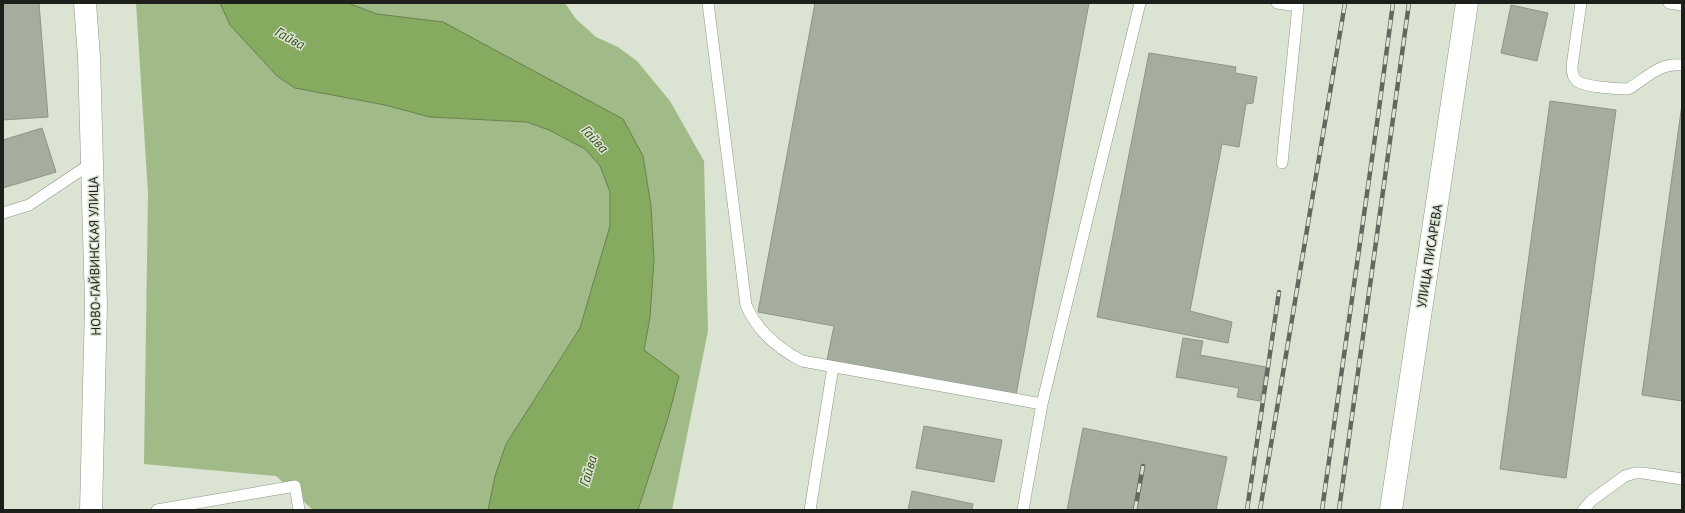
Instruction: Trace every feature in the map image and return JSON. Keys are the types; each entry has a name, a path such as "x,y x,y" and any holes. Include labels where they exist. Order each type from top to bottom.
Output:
{"street":[{"name":"НОВО-ГАЙВИНСКАЯ УЛИЦА","path":"86,3 89,57 96,304 91,510"},
{"name":"УЛИЦА ПИСАРЕВА","path":"1391,510 1467,3"}],"lane":[{"path":"708,3 746,305 752,319 762,332 788,354 802,361 1042,404"},
{"path":"1023,510 1042,404 1140,3"},
{"path":"1277,3 1298,6 1282,163"},
{"path":"1581,3 1572,66 1573,74 1577,81 1584,84 1628,89 1657,69 1666,65 1682,65"},
{"path":"1669,3 1682,5"},
{"path":"3,213 29,205 92,163"},
{"path":"810,510 833,367"},
{"path":"1583,510 1592,500 1625,476 1635,473 1643,473 1682,479"},
{"path":"157,510 295,486 299,510"}],"shaded area":[{"path":"136,3 220,3 231,25 277,76 295,88 385,105 430,117 527,122 549,130 585,149 600,166 610,191 610,226 580,328 506,444 495,476 488,510 313,510 276,476 144,464 148,193"},
{"path":"348,3 565,3 576,19 596,37 618,47 637,61 670,101 704,161 708,331 672,510 638,510 668,418 644,350 650,317 654,260 651,206 643,156 443,22 377,14"}],"water":[{"name":"Гайва","path":"220,3 348,3 377,14 443,22 623,119 643,156 651,206 654,260 650,317 644,350 679,376 668,418 638,510 488,510 495,476 506,444 580,328 610,226 610,192 600,166 585,149 549,130 527,122 430,117 385,105 295,88 277,76 230,25"}],"building":[{"path":"3,3 39,3 48,117 3,120"},
{"path":"815,3 1089,3 1016,395 827,360 834,326 758,312"},
{"path":"1511,5 1548,13 1537,61 1501,53"},
{"path":"1149,53 1236,67 1235,73 1257,77 1253,103 1246,104 1239,147 1222,144 1190,311 1232,322 1228,343 1097,317"},
{"path":"1550,101 1616,110 1566,478 1500,469"},
{"path":"1682,104 1682,401 1642,395"},
{"path":"42,128 56,172 3,188 3,140"},
{"path":"1183,338 1203,341 1200,355 1266,367 1260,401 1237,397 1239,388 1176,377"},
{"path":"924,426 1002,440 994,482 916,468"},
{"path":"1083,428 1227,457 1216,510 1067,510"},
{"path":"912,491 973,504 972,510 908,510"}],"railway":[{"path":"1260,510 1345,3"},
{"path":"1322,510 1393,3"},
{"path":"1339,510 1409,3"},
{"path":"1247,510 1279,292"},
{"path":"1135,510 1143,466"}]}
